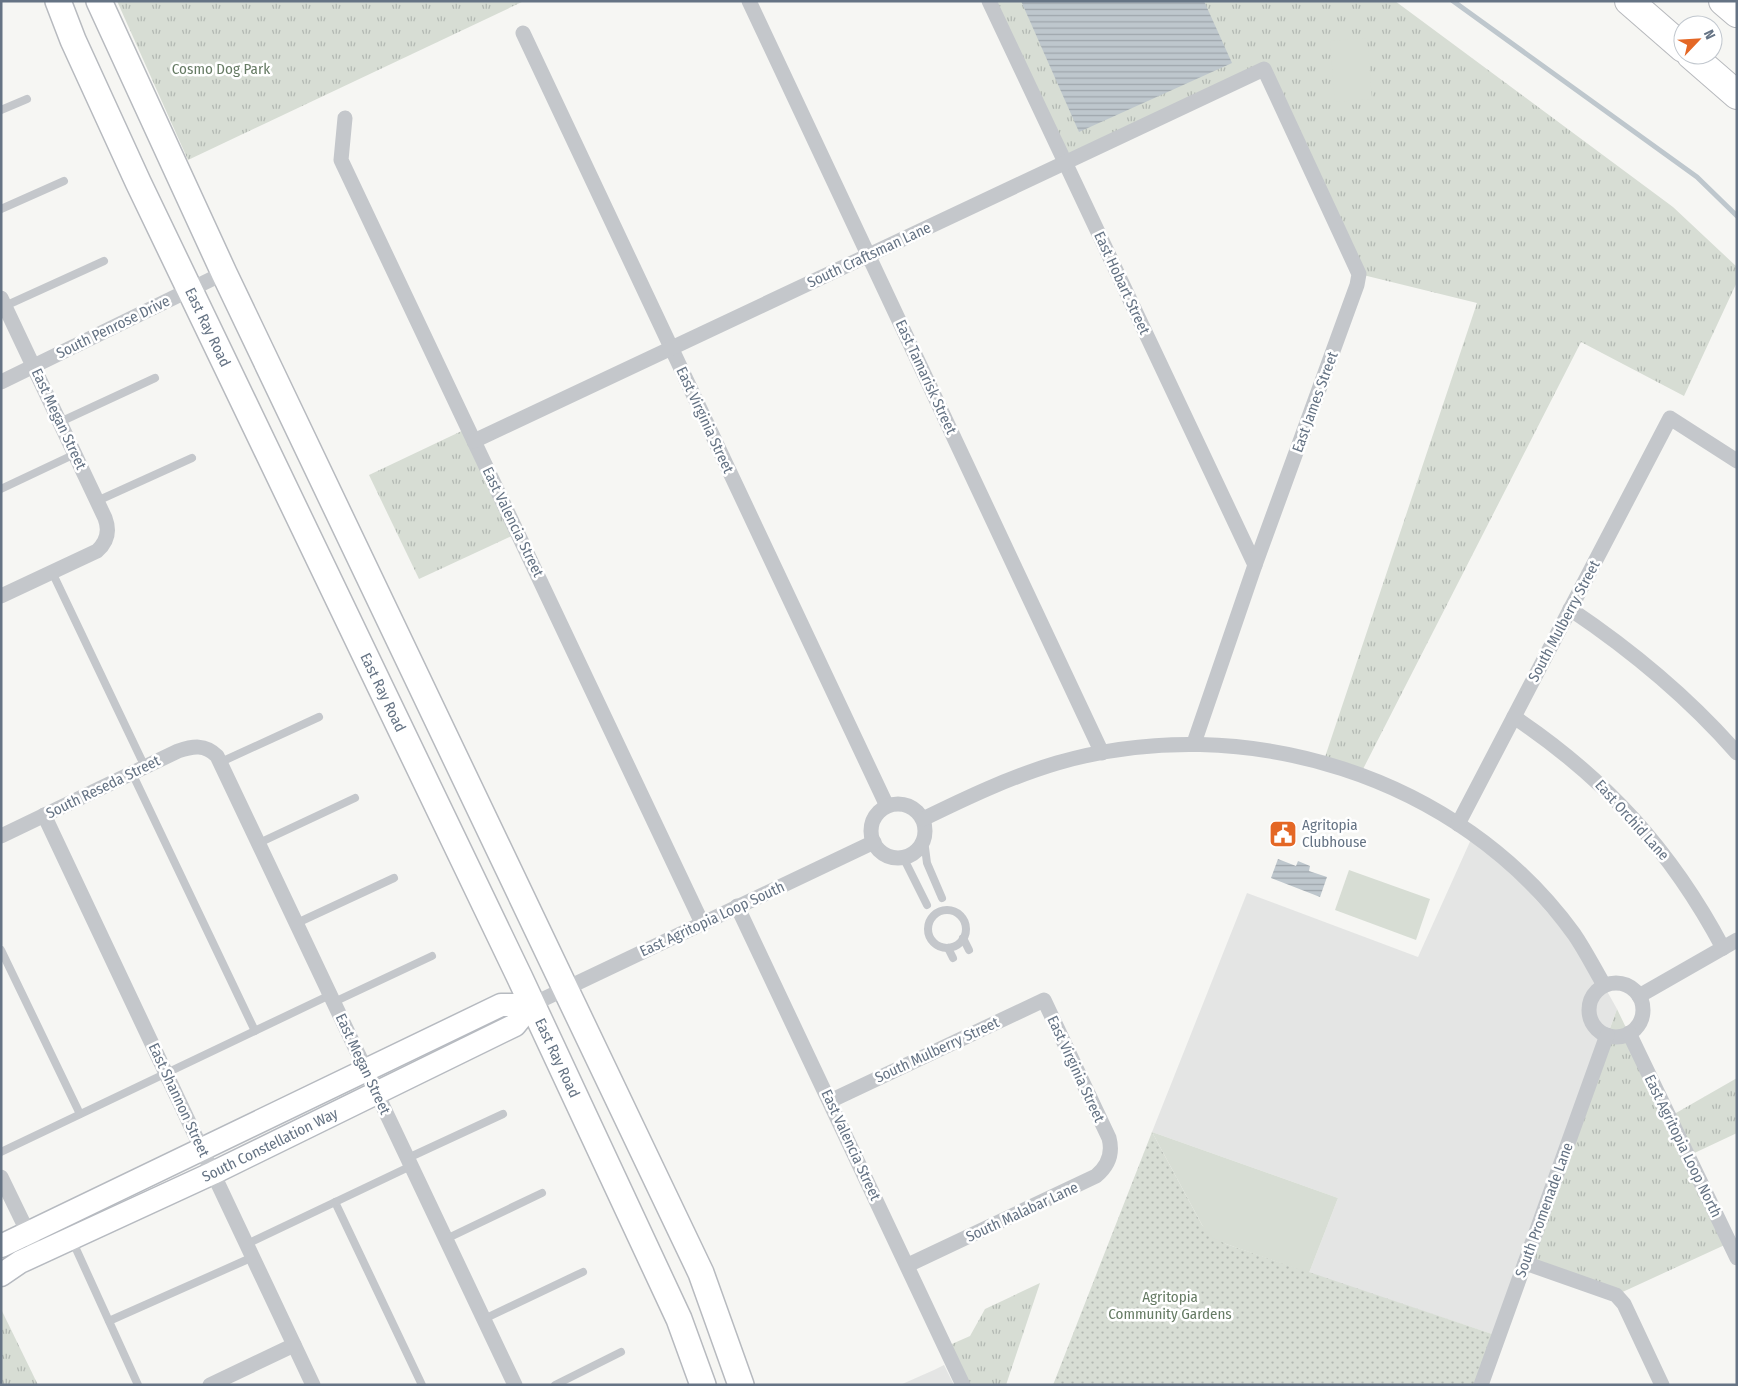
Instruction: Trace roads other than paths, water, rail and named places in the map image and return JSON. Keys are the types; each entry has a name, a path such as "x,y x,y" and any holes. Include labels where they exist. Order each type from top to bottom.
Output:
{"highway":[{"path":"1629,1 1673,39"},
{"path":"1723,1 1737,13"},
{"path":"1702,65 1737,95"}],"main road":[{"name":"East Ray Road","path":"58,1 73,40 134,174 548,996 701,1273 741,1385"},
{"name":"East Ray Road","path":"100,1 548,996 679,1319 703,1385"}],"street":[{"name":"East Tamarisk Street","path":"749,1 1102,753"},
{"name":"East Hobart Street","path":"989,1 1255,565"},
{"name":"East Virginia Street","path":"523,33 887,806"},
{"name":"South Craftsman Lane","path":"474,441 1264,69"},
{"name":"East James Street","path":"1194,743 1255,565 1354,294 1359,274 1264,69"},
{"name":"East Valencia Street","path":"345,118 341,160 702,923"},
{"name":"South Penrose Drive","path":"1,382 224,273"},
{"name":"East Megan Street","path":"3,302 108,524 104,542 93,553 52,572"},
{"name":"South Mulberry Street","path":"1458,824 1670,418 1737,461"},
{"path":"1,596 52,572"},
{"path":"1570,609 1610,636 1654,671 1698,712 1737,753"},
{"name":"East Orchid Lane","path":"1514,717 1546,738 1586,770 1630,813 1647,832 1691,891 1723,948"},
{"path":"923,819 996,784 1057,763 1102,753 1194,743 1256,748 1307,758 1386,784 1458,824 1516,869 1547,903 1573,934 1604,985"},
{"name":"South Reseda Street","path":"1,836 189,747 206,748"},
{"name":"East Megan Street","path":"206,748 221,762 514,1385"},
{"path":"895,804 911,807 923,819 924,840 916,852 903,858 886,855 874,842 872,826 875,818 887,806 895,804"},
{"name":"East Shannon Street","path":"44,815 313,1385"},
{"name":"East Agritopia Loop South","path":"548,996 874,842"},
{"name":"East Valencia Street","path":"737,906 908,1265 962,1385"},
{"path":"1639,996 1737,940"},
{"path":"1612,983 1628,985 1639,996 1642,1004 1640,1021 1629,1033 1622,1036 1608,1035 1593,1024 1589,1016 1591,998 1596,990 1604,985 1612,983"},
{"name":"South Constellation Way","path":"1,1246 501,1005 548,996"},
{"name":"South Constellation Way","path":"1,1275 38,1254 213,1172 515,1025 548,996"},
{"name":"East Virginia Street","path":"1044,1000 1109,1138"},
{"name":"South Mulberry Street","path":"830,1101 1044,1000"},
{"name":"East Agritopia Loop North","path":"1629,1033 1737,1258"},
{"name":"South Promenade Lane","path":"1481,1385 1608,1035"},
{"name":"South Malabar Lane","path":"908,1265 1096,1176 1104,1169 1112,1149 1109,1138"},
{"path":"1,1177 38,1254"},
{"path":"1525,1263 1616,1295 1624,1304 1662,1385"},
{"path":"210,1385 294,1345"}],"lane":[{"path":"1,110 27,99"},
{"path":"1,209 64,181"},
{"path":"3,302 104,261"},
{"path":"60,422 155,378"},
{"path":"1,489 75,454"},
{"path":"97,501 192,458"},
{"path":"52,572 255,1031"},
{"path":"221,762 319,717"},
{"path":"259,843 355,798"},
{"path":"924,840 927,863 947,911"},
{"path":"903,858 932,917"},
{"path":"297,923 394,878"},
{"path":"921,893 937,886"},
{"path":"947,911 954,912 963,920 965,932 960,943 948,948 936,945 929,936 929,923 932,917 936,913 947,911"},
{"path":"963,938 969,950"},
{"path":"948,948 953,958"},
{"path":"1,950 80,1114"},
{"path":"1,1152 255,1031 432,956"},
{"path":"109,1322 250,1250 335,1202 503,1114"},
{"path":"446,1239 542,1193"},
{"path":"335,1202 422,1385"},
{"path":"71,1238 138,1385"},
{"path":"484,1319 582,1272"},
{"path":"555,1385 621,1352"}],"waterway":[{"path":"1453,1 1697,177 1737,216"}],"place":[{"name":"Agritopia Clubhouse","path":"1283,834"}],"park label":[{"name":"Cosmo Dog Park","path":"221,69"},
{"name":"Agritopia Community Gardens","path":"1170,1306"}]}
